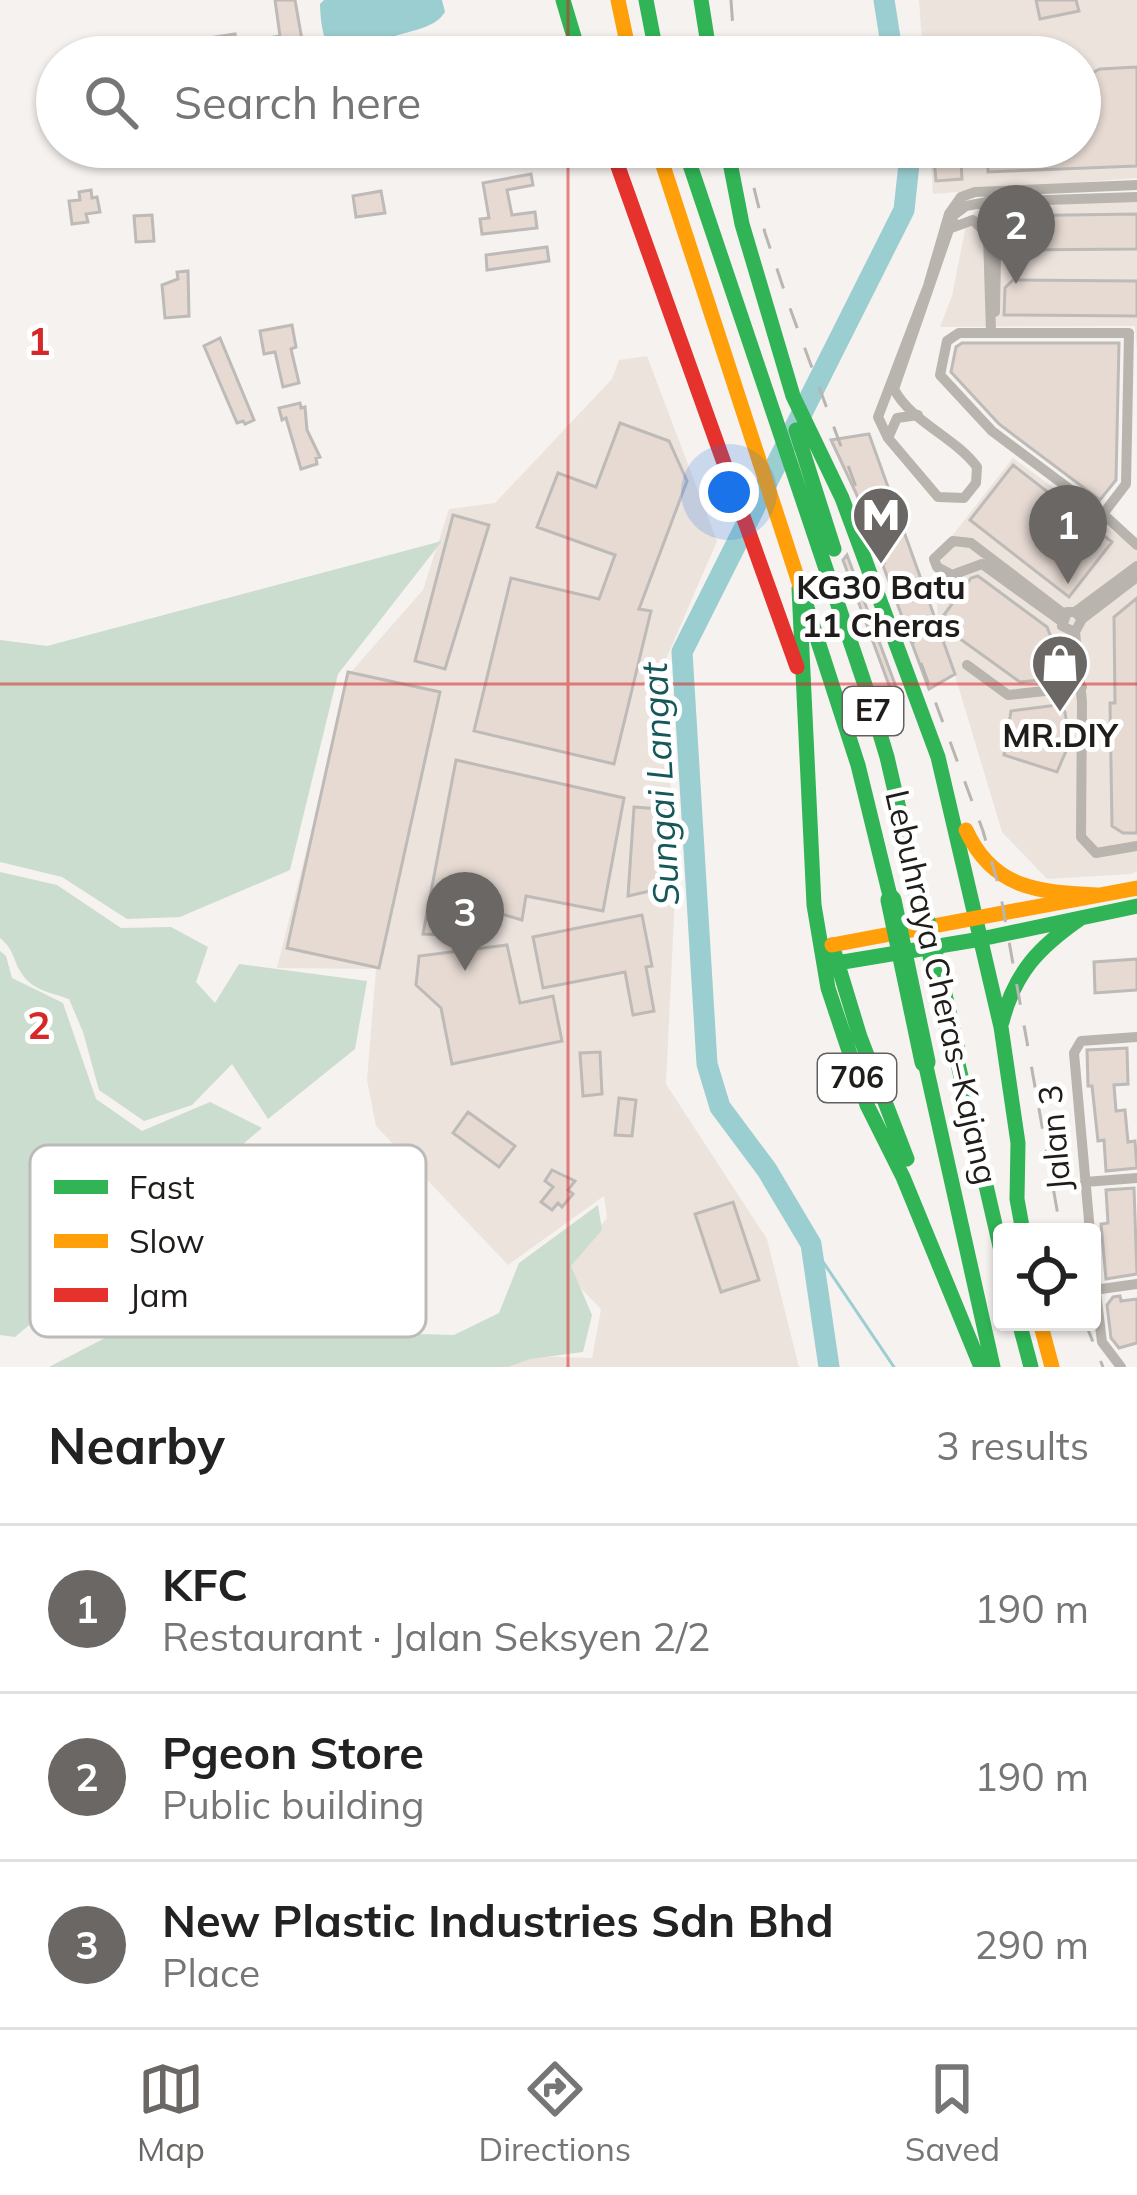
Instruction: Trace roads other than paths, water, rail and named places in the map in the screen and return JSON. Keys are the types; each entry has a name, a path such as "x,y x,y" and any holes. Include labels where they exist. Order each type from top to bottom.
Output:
{"main road":[{"path":"546,0 569,36"},
{"path":"563,0 574,36"},
{"path":"618,0 626,36"},
{"path":"646,0 652,36"},
{"path":"701,0 706,36"},
{"path":"619,168 801,679"},
{"name":"Lebuhraya Cheras–Kajang","path":"664,168 858,765 993,1367"},
{"name":"Lebuhraya Cheras–Kajang","path":"691,168 783,397 815,536 887,758 994,1223"},
{"path":"721,168 739,256 783,397 954,787 972,848 1010,884 1044,893 1097,895"},
{"path":"731,168 783,397"},
{"path":"833,504 867,691"},
{"path":"799,588 815,877 860,1037 981,1367"},
{"path":"938,758 1001,1027 1018,1143 1021,1223"},
{"name":"706","path":"815,877 817,934 832,1003 867,1106 941,1268"},
{"path":"978,928 1137,888"},
{"path":"835,954 1137,906"},
{"path":"1001,1027 1018,969 1031,953 1081,918"},
{"path":"1021,1331 1031,1367"},
{"path":"1042,1331 1052,1367"}],"street":[{"path":"1137,184 994,198 960,210 895,382 896,394 977,467 976,483 964,498 938,497 888,438 878,409 928,286 949,214 967,193 994,198 1137,196"},
{"path":"991,329 987,234 994,198"},
{"path":"991,329 995,317 994,198"},
{"path":"950,229 973,220 987,234"},
{"path":"1103,514 1126,484 1129,334 991,329 959,333 947,341 940,375 992,431 1137,545"},
{"path":"888,438 897,418 918,415"},
{"path":"953,541 971,543 1071,616 982,564 952,575 944,574 934,559 953,541"},
{"path":"1137,566 1071,616 1065,630 1075,632 1082,687 1081,837 1096,853 1137,846"},
{"path":"1071,616 1137,577"},
{"path":"968,665 1008,695 1082,687"},
{"name":"Jalan 3","path":"1089,1223 1074,1053 1082,1041 1137,1037"},
{"path":"1085,1182 1137,1178"},
{"path":"1101,1289 1137,1284"},
{"path":"1100,1331 1102,1342 1121,1367"}],"water":[{"path":"324,0 442,0 445,12 436,22 398,36 325,36 320,4"}],"waterway":[{"name":"Sungai Langat","path":"884,0 890,36"},
{"name":"Sungai Langat","path":"829,1367 811,1244 767,1170 720,1107 707,1064 682,652 904,210 909,168"},
{"path":"811,1244 894,1367"}],"railway":[{"path":"731,0 734,36"},
{"path":"749,168 791,311 983,831 1000,891 1059,1223"},
{"path":"1089,1331 1103,1367"}],"place":[{"name":"Pgeon Store","path":"1016,284"},
{"name":"KG30 Batu 11 Cheras","path":"881,566"},
{"name":"KFC","path":"1068,584"},
{"name":"MR.DIY","path":"1060,714"},
{"name":"New Plastic Industries Sdn Bhd","path":"465,971"}]}
